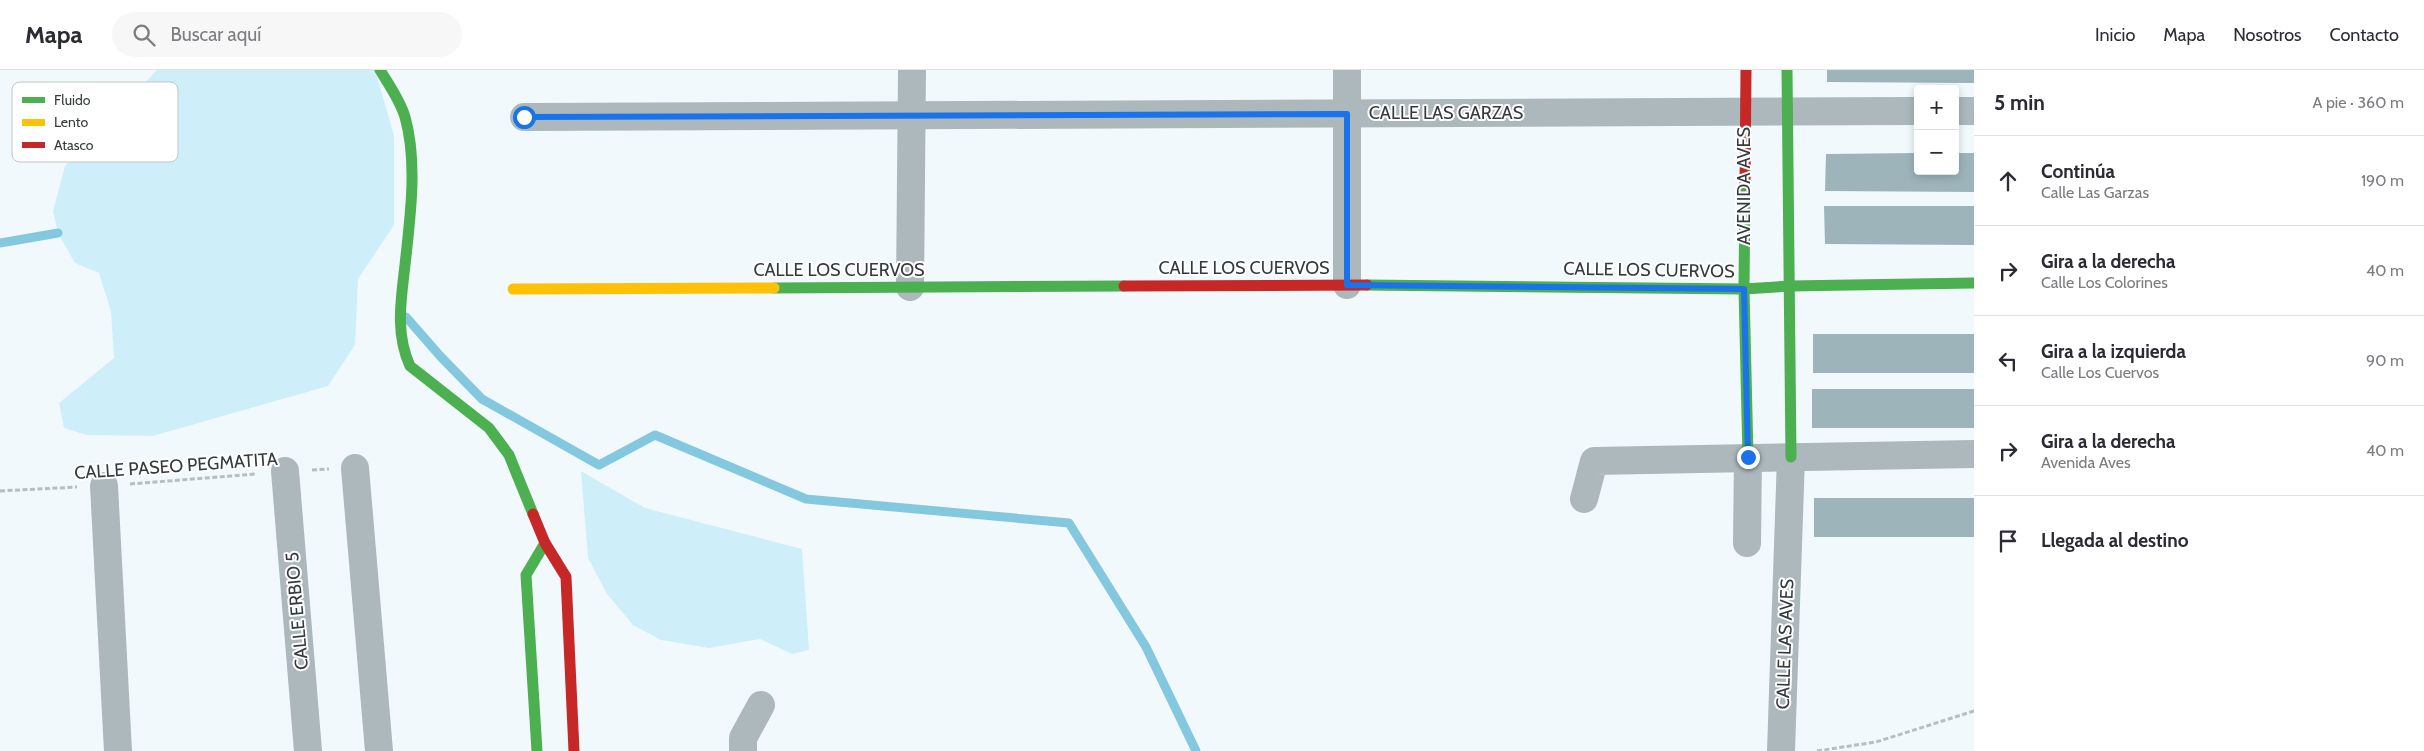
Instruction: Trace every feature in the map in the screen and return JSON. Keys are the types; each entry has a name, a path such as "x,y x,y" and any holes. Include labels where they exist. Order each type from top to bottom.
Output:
{"street":[{"path":"380,70 405,118 409,150 407,244 398,328 402,352 410,366 489,428 509,456 545,543 566,577 574,751"},
{"path":"910,287 912,70"},
{"path":"1347,70 1347,285"},
{"name":"AVENIDA AVES","path":"1746,70 1744,112 1744,289 1748,543"},
{"path":"1787,70 1791,457"},
{"name":"CALLE LAS GARZAS","path":"524,117 1914,111"},
{"path":"1959,111 1974,111"},
{"name":"CALLE LOS CUERVOS","path":"513,289 1347,285 1744,289 1790,286 1974,283"},
{"path":"1584,500 1594,461 1974,454"},
{"name":"CALLE LAS AVES","path":"1781,751 1791,457"},
{"path":"355,468 379,751"},
{"name":"CALLE ERBIO 5","path":"285,471 308,751"},
{"path":"104,486 118,751"},
{"path":"537,751 526,575 545,543"},
{"path":"743,751 743,738 761,705"}],"path":[{"name":"CALLE PASEO PEGMATITA","path":"0,491 104,486 285,471 355,468"},
{"path":"1817,751 1876,742 1974,711"}],"shaded area":[{"path":"157,70 375,70 394,135 394,225 358,279 355,345 328,386 153,436 87,435 64,428 59,403 114,358 111,312 99,273 75,263 58,233 53,211 65,166 69,162 178,162 178,82 146,82"},
{"path":"581,471 645,508 802,549 809,650 792,654 760,639 709,648 661,640 633,625 607,594 588,558"}],"building":[{"path":"1827,70 1974,70 1974,83 1827,82"},
{"path":"1914,153 1914,175 1959,175 1959,153 1974,153 1974,192 1825,191 1826,154"},
{"path":"1824,206 1974,206 1974,245 1825,244"},
{"path":"1813,334 1974,334 1974,373 1813,373"},
{"path":"1812,389 1974,389 1974,428 1812,428"},
{"path":"1814,498 1974,498 1974,537 1814,537"}],"waterway":[{"path":"0,243 58,233"},
{"path":"406,317 441,357 482,399 599,465 655,435 806,499 1069,523 1146,647 1196,751"}],"traffic: fast":[{"path":"380,70 403,111 411,153 411,210 400,316 405,354 410,366 489,428 509,455 533,514"},
{"path":"1787,70 1791,457"},
{"path":"1745,184 1744,289 1748,457"},
{"path":"1367,285 1744,289 1790,286 1974,283"},
{"path":"774,288 1124,286"},
{"path":"537,751 526,575 545,543"}],"traffic: slow":[{"path":"513,289 774,288"}],"traffic: jam":[{"path":"1745,184 1746,70"},
{"path":"1124,286 1367,285"},
{"path":"533,514 545,543 566,577 574,751"}],"route":[{"path":"524,117 1347,114 1347,285 1744,289 1748,457"}]}
